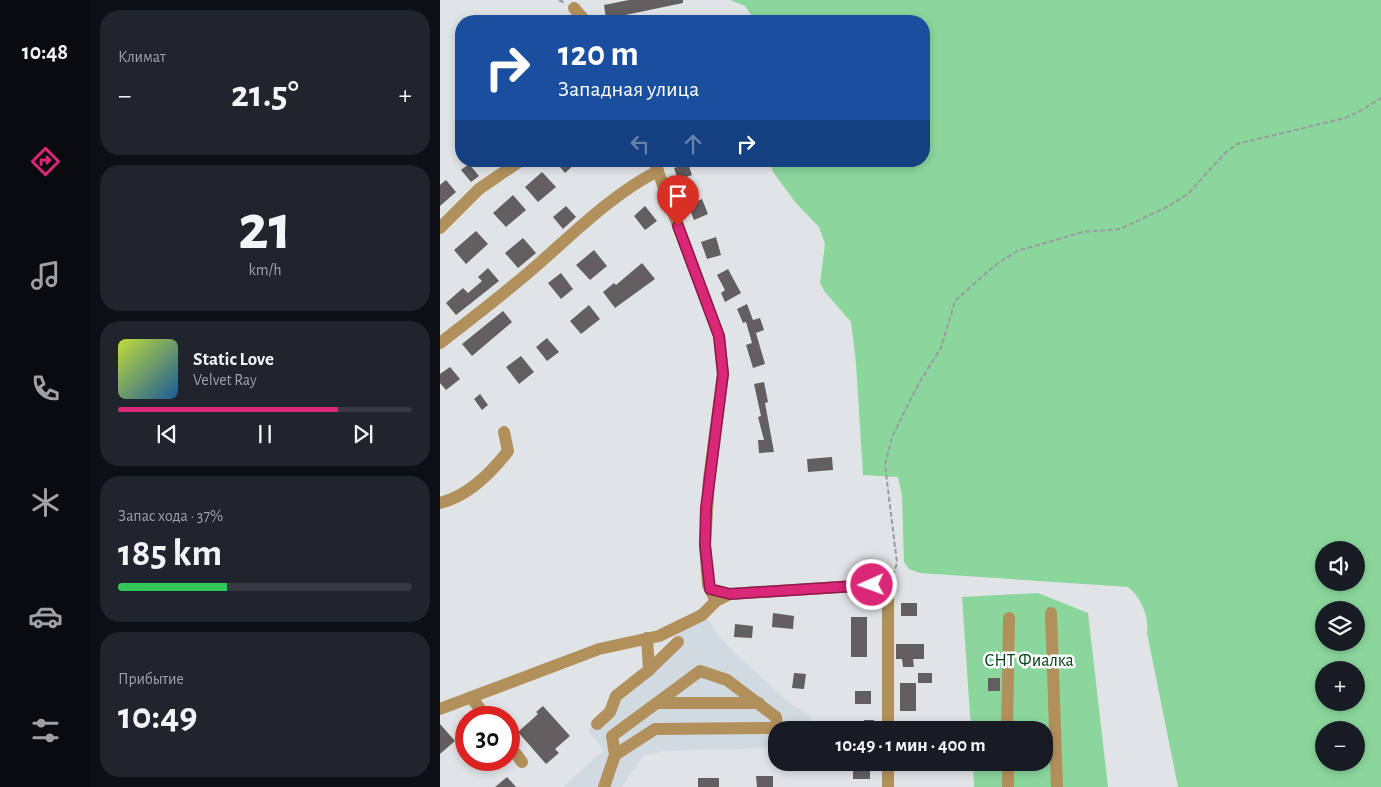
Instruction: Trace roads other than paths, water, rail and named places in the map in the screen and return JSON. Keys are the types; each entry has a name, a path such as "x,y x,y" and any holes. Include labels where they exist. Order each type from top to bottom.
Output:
{"street":[{"path":"574,8 580,15"},
{"path":"440,228 479,189 511,167"},
{"path":"440,343 526,275 655,167"},
{"path":"656,167 719,336 723,374 709,480 705,545 710,589 716,602"},
{"path":"440,502 448,501 489,475 508,451 504,432"},
{"path":"710,589 730,594 872,585 888,592 888,721"},
{"path":"705,612 710,589"},
{"path":"440,709 599,649 659,636 705,612 716,602 730,594"},
{"path":"1051,613 1057,787"},
{"path":"1007,721 1009,618"},
{"path":"647,638 649,670"},
{"path":"597,724 610,712 616,696 649,670 678,642"},
{"path":"604,787 615,755 612,736 700,671 727,680 759,702 776,717 776,728 655,729 615,755"},
{"path":"471,697 478,706"},
{"path":"657,703 759,702"},
{"path":"888,771 888,787"},
{"path":"1008,771 1008,787"}],"park label":[{"name":"СНТ Фиалка","path":"1029,661"}]}
